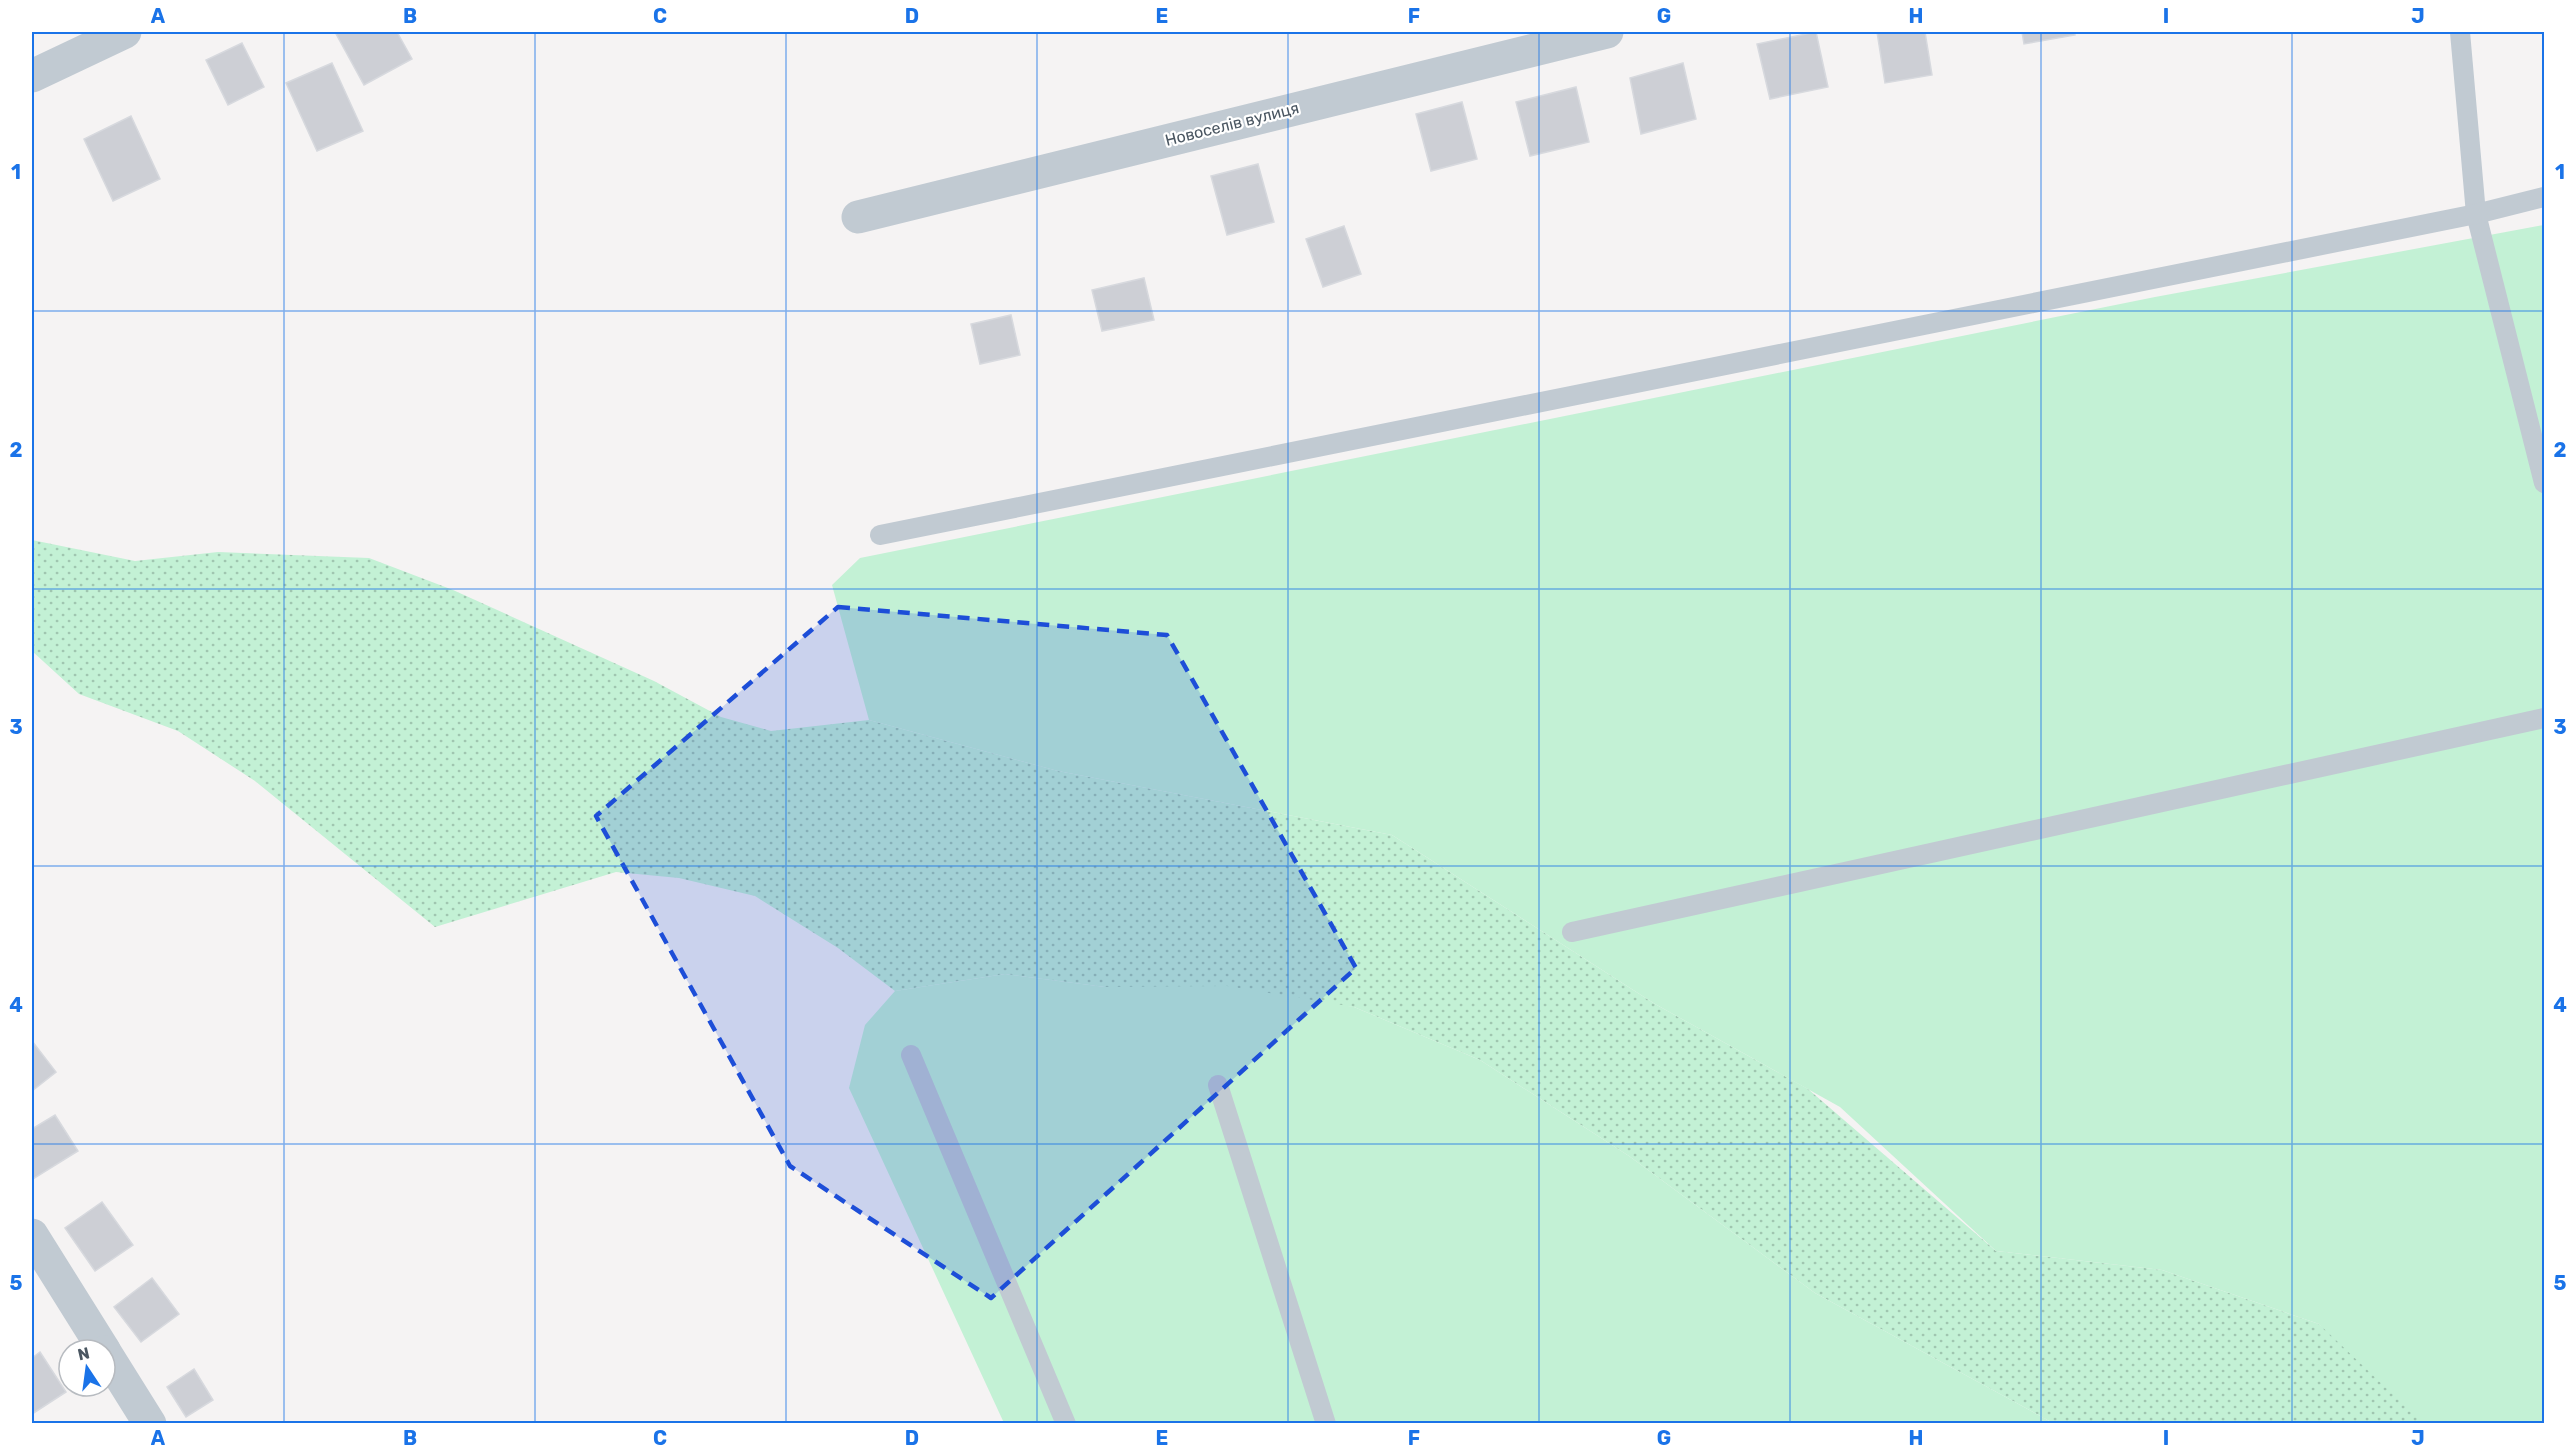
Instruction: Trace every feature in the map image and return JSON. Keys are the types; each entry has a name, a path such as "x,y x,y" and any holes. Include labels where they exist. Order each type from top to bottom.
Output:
{"street":[{"path":"32,76 125,32"},
{"name":"Новоселів вулиця","path":"858,217 1607,32"},
{"path":"32,1235 96,1338"},
{"path":"117,1372 150,1424"}],"lane":[{"path":"2460,32 2476,214 2544,483"},
{"path":"880,536 2476,214 2544,197"},
{"path":"1572,932 2544,718"},
{"path":"910,1055 1066,1424"},
{"path":"1218,1085 1326,1424"}],"highlighted area":[{"path":"838,607 1167,635 1356,968 991,1298 790,1166 596,816"}],"green space":[{"path":"2544,225 2544,1423 2423,1423 2319,1324 2162,1270 1996,1251 1840,1107 1655,1004 1392,835 1058,771 869,720 832,585 860,558 2155,297"},
{"path":"32,540 135,561 218,552 369,558 453,590 654,681 721,717 771,731 869,720 1058,771 1392,835 1655,1004 1808,1089 1996,1251 2162,1270 2319,1324 2448,1423 2053,1423 1815,1293 1629,1156 1480,1060 1354,1007 1105,987 1005,974 895,991 838,948 755,896 679,878 616,872 435,927 255,781 178,731 79,694 32,651"},
{"path":"1005,974 1105,987 1227,986 1354,1007 1480,1060 1629,1156 1815,1293 2053,1423 1004,1423 849,1088 865,1025 895,991"}],"building":[{"path":"335,32 397,32 412,59 364,85"},
{"path":"1816,32 1828,87 1770,99 1757,44"},
{"path":"1877,32 1925,32 1932,75 1885,83"},
{"path":"2022,32 2074,32 2075,35 2024,44"},
{"path":"242,43 264,87 228,105 206,60"},
{"path":"332,63 363,131 317,151 286,83"},
{"path":"1683,63 1696,119 1641,134 1630,78"},
{"path":"1576,87 1589,142 1530,156 1516,102"},
{"path":"1462,102 1477,159 1431,171 1416,114"},
{"path":"131,116 160,179 113,201 84,139"},
{"path":"1258,164 1274,222 1227,235 1211,176"},
{"path":"1344,226 1361,274 1323,287 1306,239"},
{"path":"1144,278 1154,320 1102,331 1092,290"},
{"path":"1011,315 1020,355 980,364 971,324"},
{"path":"32,1041 56,1072 32,1091"},
{"path":"55,1115 78,1151 33,1179 32,1129"},
{"path":"102,1202 133,1245 95,1271 65,1228"},
{"path":"152,1278 179,1314 141,1342 114,1307"},
{"path":"40,1352 57,1378 57,1398 32,1414 32,1358"},
{"path":"194,1369 213,1400 186,1417 167,1387"}]}
